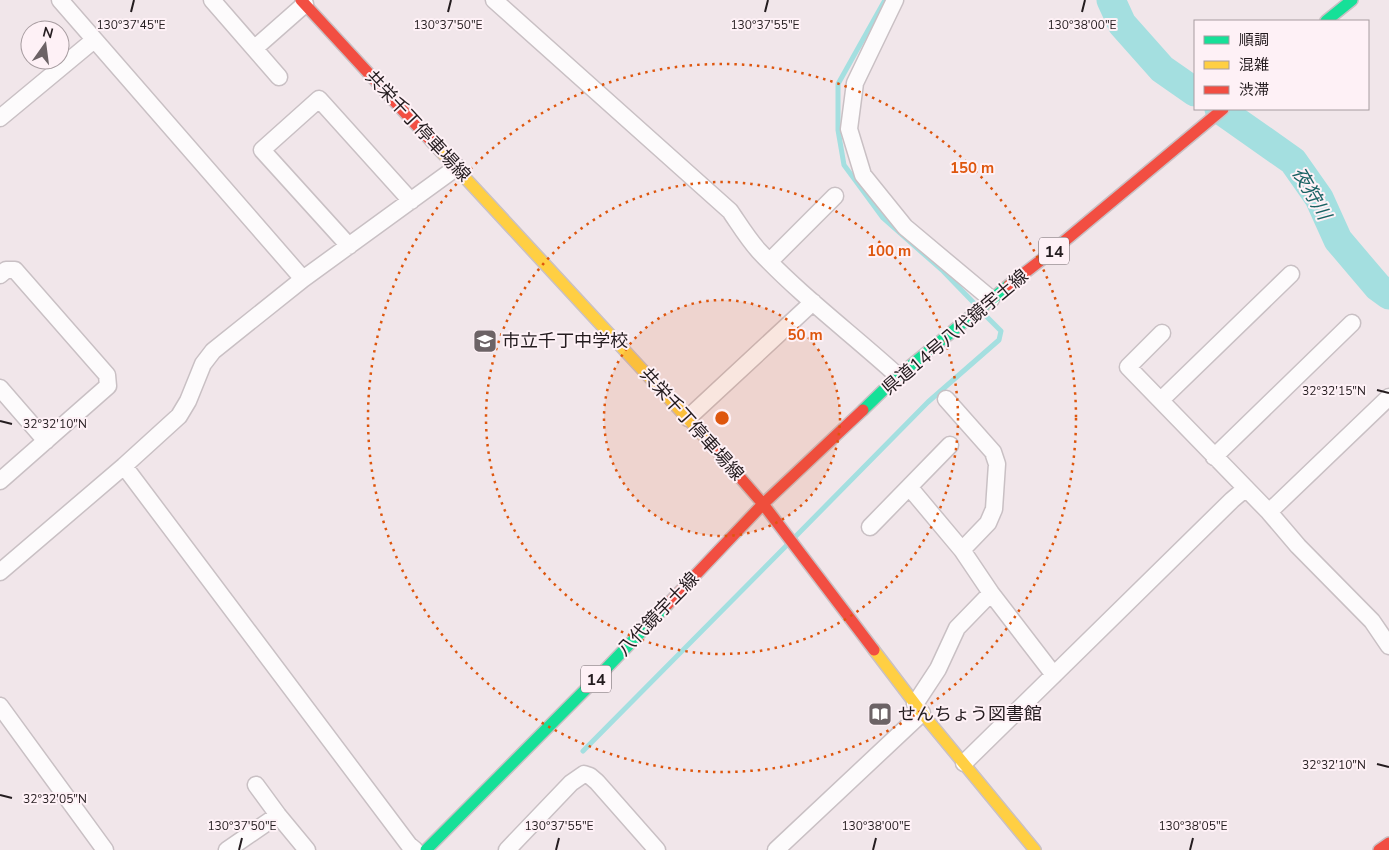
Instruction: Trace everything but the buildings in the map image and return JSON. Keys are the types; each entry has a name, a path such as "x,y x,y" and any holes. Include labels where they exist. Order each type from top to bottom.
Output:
{"main road":[{"path":"1327,20 1352,0"},
{"name":"共栄千丁停車場線","path":"303,2 688,418 766,509 918,708 1034,850"},
{"name":"県道14号八代鏡宇土線","path":"766,509 898,376 989,300 1049,254 1222,110"},
{"name":"八代鏡宇土線","path":"426,850 766,509"},
{"path":"1379,850 1389,844"}],"street":[{"path":"60,0 303,279"},
{"path":"212,0 279,77"},
{"path":"494,0 730,211 758,250 813,302 851,333 898,376"},
{"path":"895,0 855,83 849,129 863,175 905,227 989,300"},
{"path":"255,48 303,2"},
{"path":"0,118 94,40"},
{"path":"348,246 262,150 319,99 411,201"},
{"path":"0,572 124,466 179,416 188,401 203,364 213,351 303,279 457,167"},
{"path":"770,261 835,196"},
{"path":"0,275 6,270 15,270 107,375 108,386 0,482"},
{"path":"1161,400 1291,274"},
{"path":"688,418 813,302"},
{"path":"1214,457 1352,323"},
{"path":"1162,333 1123,362 1372,621 1389,646"},
{"path":"0,388 46,441"},
{"path":"1269,512 1389,397"},
{"path":"946,399 993,452 997,464 994,509 988,523 962,550"},
{"path":"870,527 950,445"},
{"path":"124,466 403,837 415,850"},
{"path":"910,488 962,550 991,594 1054,674"},
{"path":"964,763 1245,489"},
{"path":"776,850 918,708 957,628 991,594"},
{"path":"0,706 104,850"},
{"path":"507,850 571,783 584,774 590,776 596,782 658,850"},
{"path":"256,785 307,850"},
{"path":"227,850 278,815"}],"waterway":[{"path":"885,0 838,84 838,130 844,165 883,218 943,271 973,302"},
{"name":"夜狩川","path":"1111,0 1122,24 1162,69 1194,91"},
{"name":"夜狩川","path":"1220,110 1293,161 1319,198 1338,240 1378,287 1389,295"},
{"path":"795,537 928,402 999,340 1001,331 984,314"},
{"path":"583,751 787,545"}],"traffic: fast":[{"path":"1327,20 1352,0"},
{"path":"863,410 898,376 1009,285"},
{"path":"426,850 667,605"}],"traffic: slow":[{"path":"432,142 712,445"},
{"path":"874,650 922,713 1035,850"}],"traffic: jam":[{"path":"301,0 432,142"},
{"path":"1009,285 1222,110"},
{"path":"667,605 763,504 863,410"},
{"path":"712,445 763,504 874,650"},
{"path":"1379,850 1389,843"}],"place":[{"name":"市立千丁中学校","path":"485,341"},
{"name":"せんちょう図書館","path":"880,714"}]}
